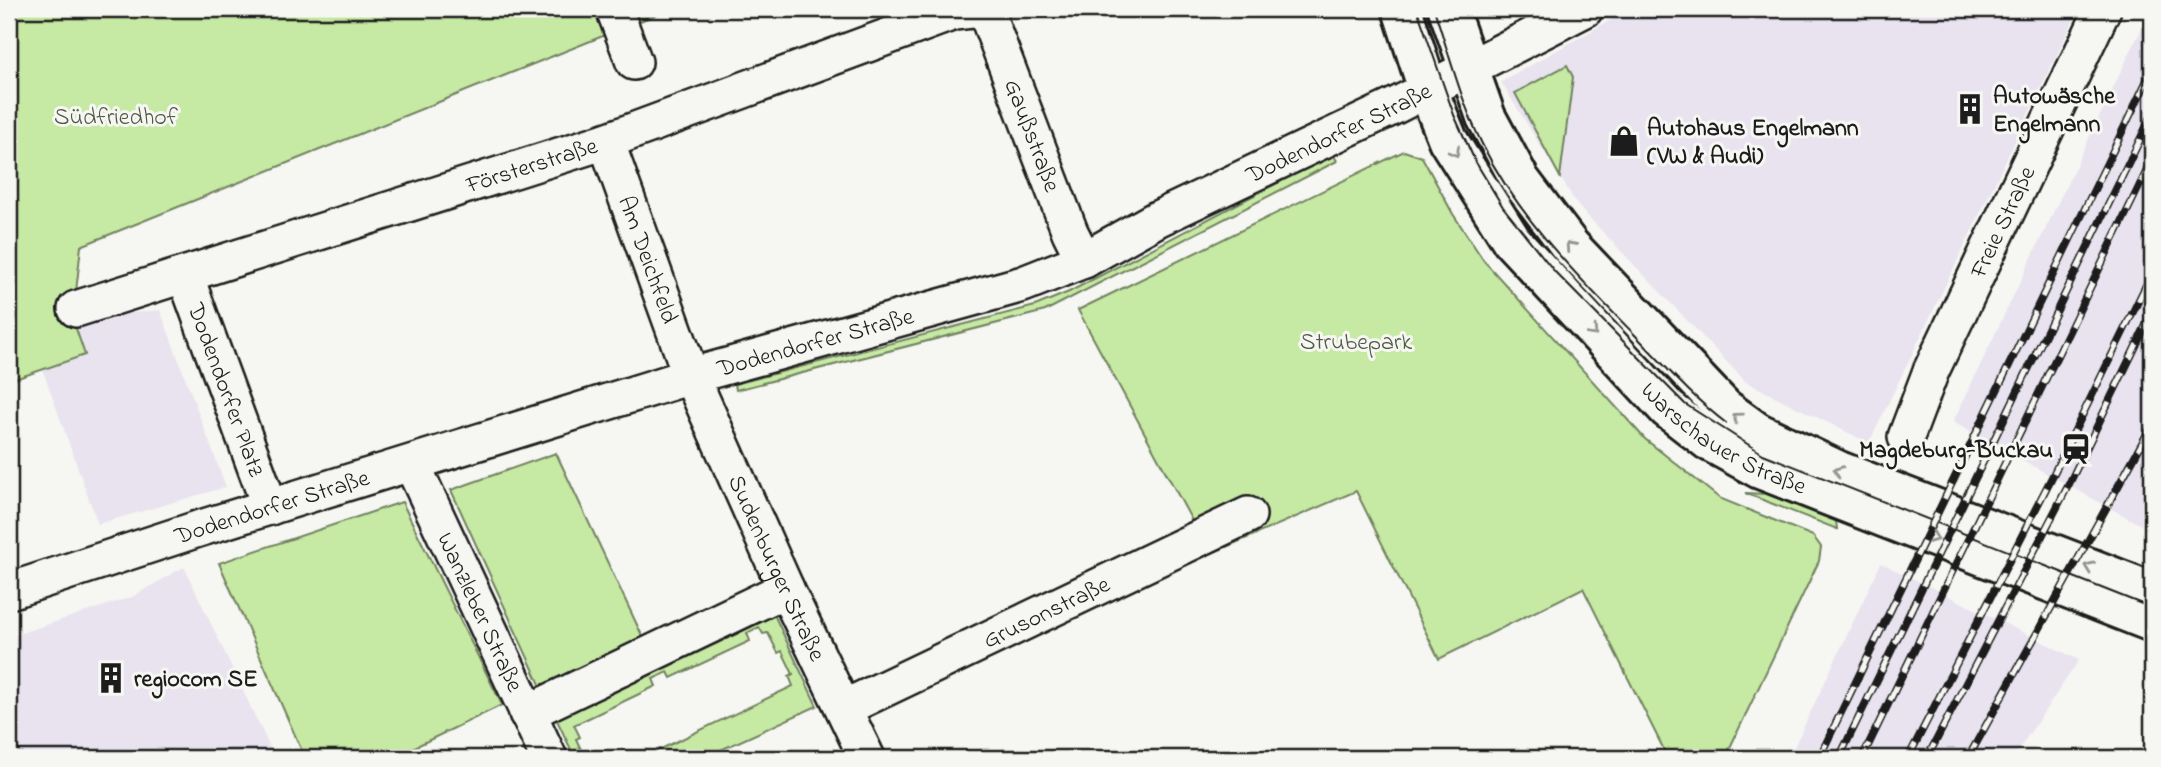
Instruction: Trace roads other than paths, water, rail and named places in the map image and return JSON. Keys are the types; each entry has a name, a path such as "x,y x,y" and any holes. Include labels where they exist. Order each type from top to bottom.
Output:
{"main road":[{"path":"1402,9 1447,80"},
{"path":"1421,9 1447,80"},
{"path":"1447,80 1448,9"},
{"name":"Warschauer Straße","path":"1447,80 1500,145 1520,180 1555,228 1724,408 1757,432 1839,471 2152,592"},
{"name":"Warschauer Straße","path":"1447,80 1448,140 1512,241 1642,384 1702,435 1760,469 1791,482 2152,622"}],"street":[{"path":"614,9 634,62"},
{"name":"Försterstraße","path":"76,309 606,141 954,12 983,9"},
{"name":"Gaußstraße","path":"983,9 1070,232 1084,260"},
{"name":"Dodendorfer Straße","path":"9,591 691,376 1023,284 1084,260 1157,219 1447,80 1585,9"},
{"name":"Freie Straße","path":"1906,436 1931,371 2103,9"},
{"name":"Am Deichfeld","path":"606,141 691,376"},
{"name":"Dodendorfer Platz","path":"185,275 270,507"},
{"name":"Sudenburger Straße","path":"691,376 786,589 867,758"},
{"name":"Wanzleber Straße","path":"412,464 548,758"},
{"name":"Grusonstraße","path":"844,708 1248,516"},
{"path":"527,713 786,589"}],"tram line":[{"path":"1417,9 1454,115 1475,161 1503,207 1555,272 1685,404 1763,454 2152,608"},
{"path":"1434,9 1475,128 1513,197 1550,245 1591,290 1690,392 1726,423"}],"railway":[{"path":"1819,758 2152,70"},
{"path":"1839,758 2152,115"},
{"path":"1862,758 2152,160"},
{"path":"1908,758 2052,477 2152,273"},
{"path":"1927,758 2068,486 2152,313"},
{"path":"1968,758 2152,425"}],"place":[{"name":"Autowäsche Engelmann","path":"1970,109"},
{"name":"Autohaus Engelmann (VW & Audi)","path":"1624,141"},
{"name":"Magdeburg-Buckau","path":"2076,449"},
{"name":"regiocom SE","path":"111,678"}],"park label":[{"name":"Südfriedhof","path":"116,116"},
{"name":"Strubepark","path":"1356,341"}]}
